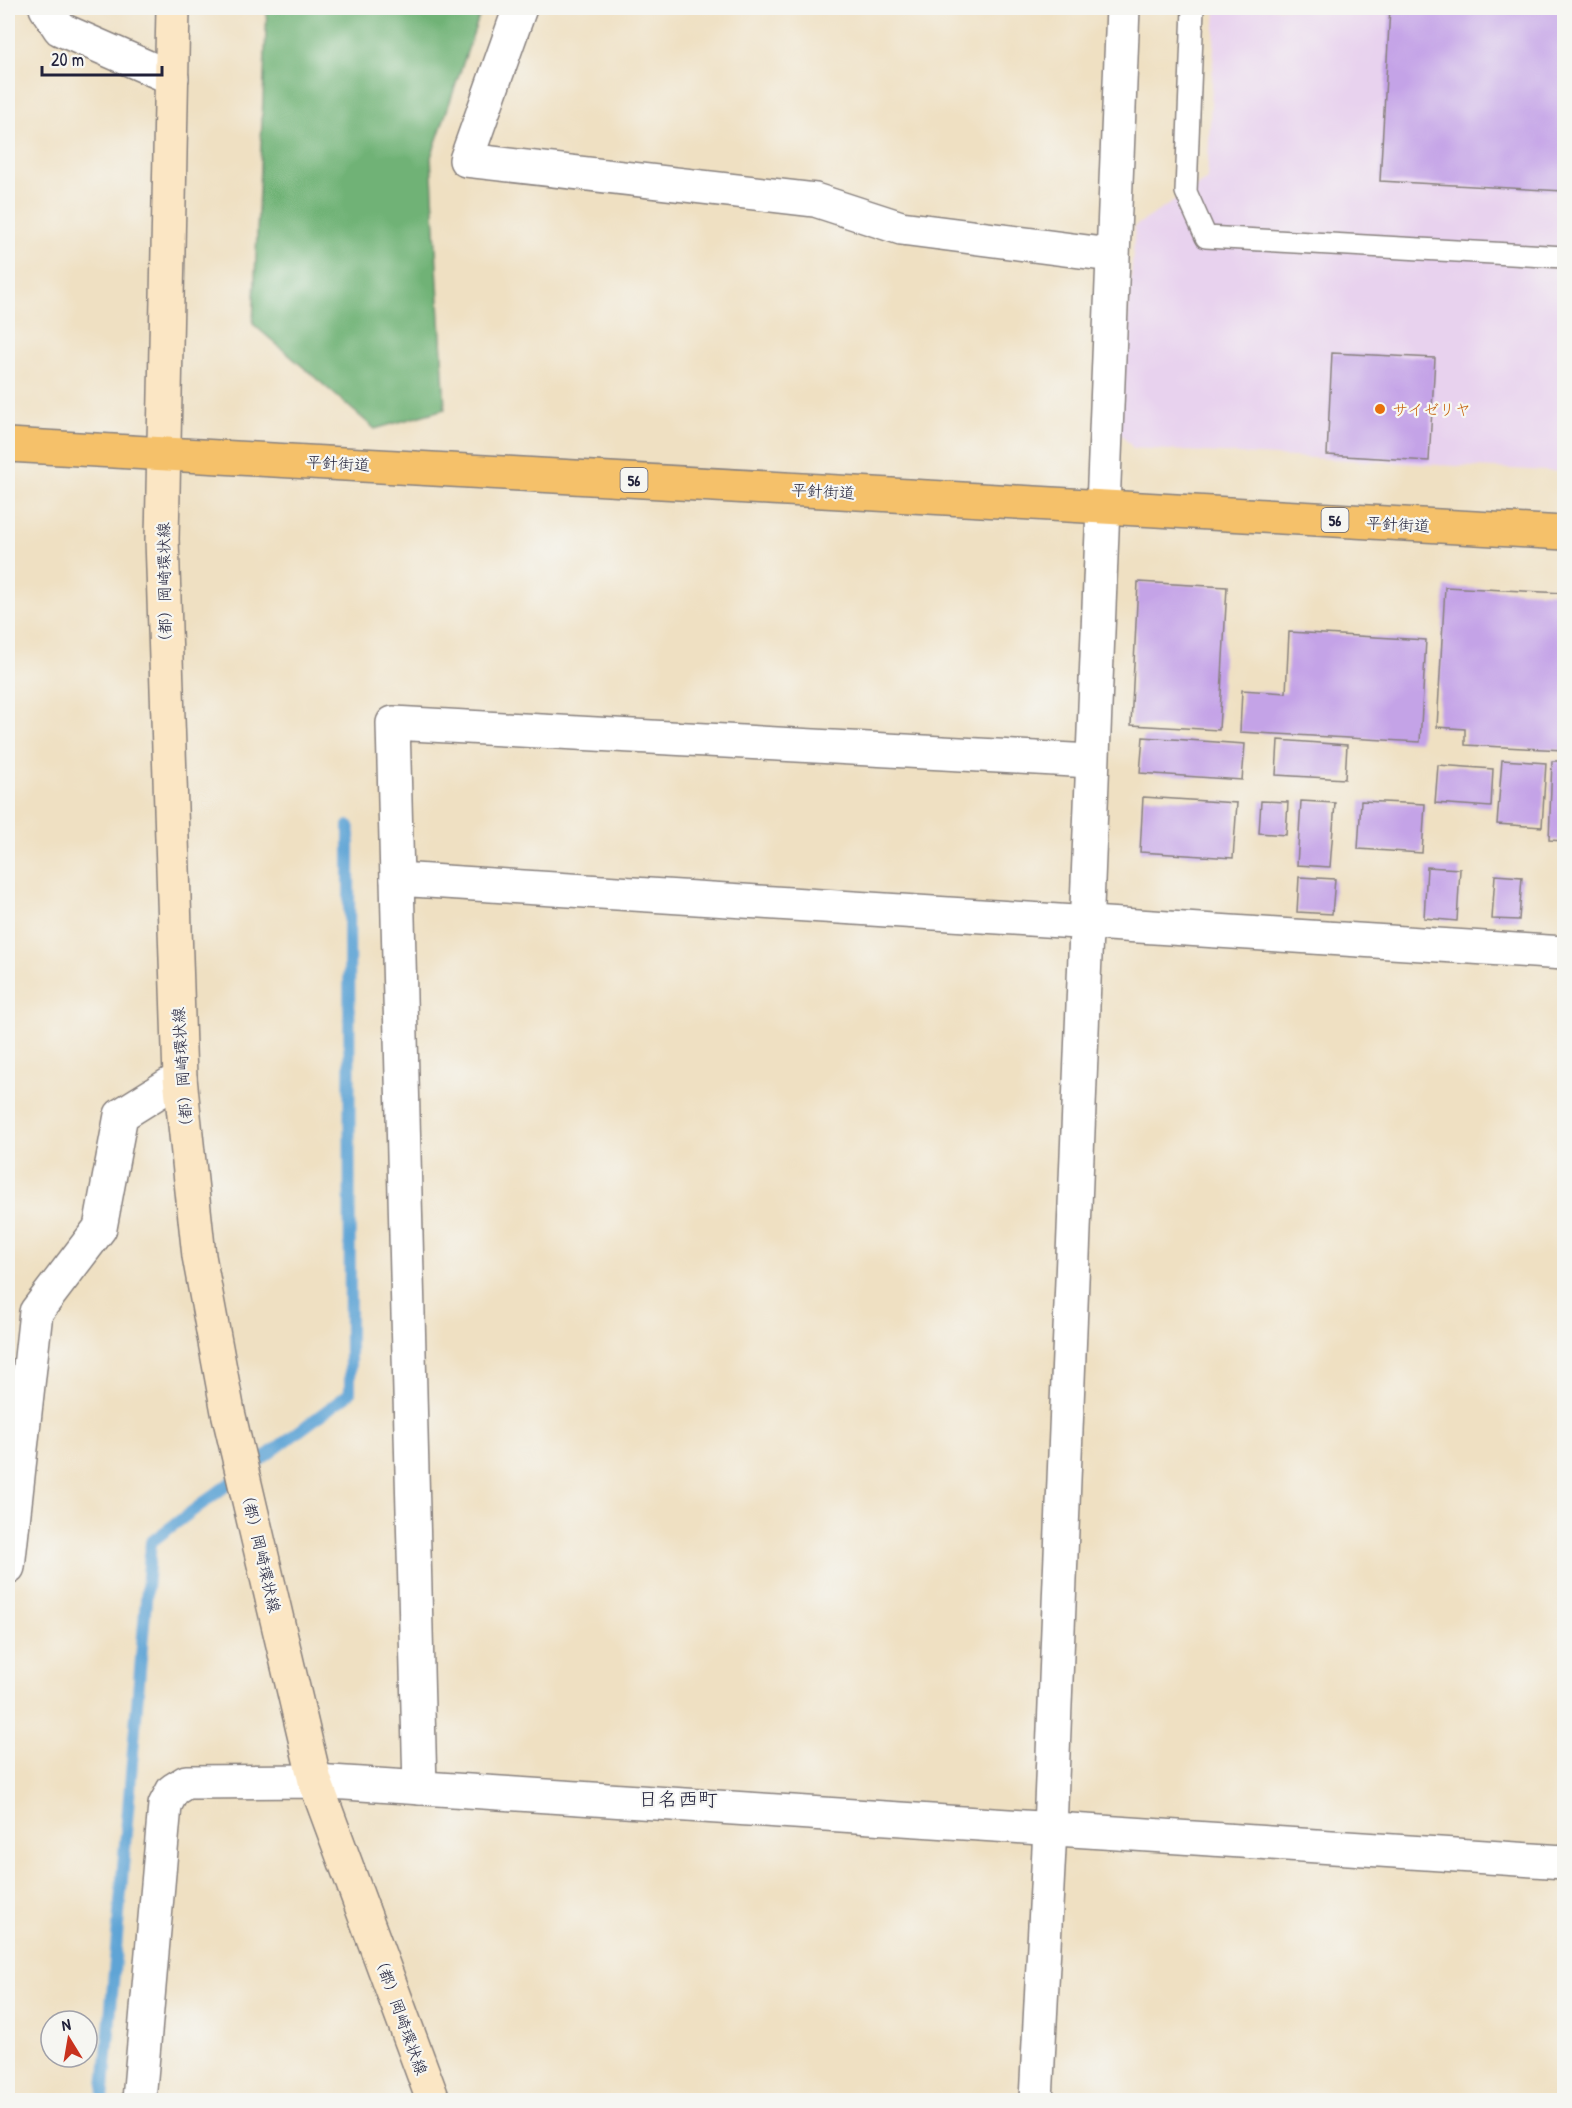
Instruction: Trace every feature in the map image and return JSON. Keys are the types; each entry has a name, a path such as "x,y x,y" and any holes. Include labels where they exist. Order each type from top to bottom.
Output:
{"main road":[{"name":"平針街道","path":"8,445 1564,533"}],"street":[{"path":"46,8 60,29 172,78"},
{"name":"（都）岡崎環状線","path":"173,8 162,538 180,1078 199,1256 220,1368 315,1781 434,2100"},
{"path":"520,8 466,160 814,200 900,228 1111,255"},
{"path":"1036,2100 1050,1829 1091,761 1105,507 1111,255 1123,8"},
{"path":"420,1788 393,723 1091,761"},
{"path":"397,879 1564,953"},
{"path":"8,1568 36,1312 100,1228 121,1115 180,1078"},
{"path":"139,2100 165,1805 172,1790 186,1782 315,1781 1564,1862"}],"lane":[{"path":"1193,8 1186,192 1206,237 1564,257"}],"shaded area":[{"path":"1216,8 1564,8 1564,472 1133,448 1119,432 1135,226 1207,180"}],"green space":[{"path":"267,8 482,8 431,157 445,409 375,429 253,324"}],"building":[{"path":"1390,8 1564,8 1564,191 1380,181"},
{"path":"1332,353 1435,358 1429,461 1327,455"},
{"path":"1138,582 1227,587 1219,730 1131,725"},
{"path":"1445,587 1564,593 1564,750 1465,745 1465,729 1437,727"},
{"path":"1289,632 1426,640 1420,742 1240,732 1242,690 1286,693"},
{"path":"1143,737 1245,744 1242,780 1140,773"},
{"path":"1278,740 1347,745 1345,779 1276,775"},
{"path":"1502,760 1546,763 1542,827 1497,824"},
{"path":"1552,761 1564,761 1564,841 1549,840"},
{"path":"1438,765 1493,769 1491,807 1435,803"},
{"path":"1143,797 1237,803 1233,858 1140,852"},
{"path":"1261,801 1288,802 1286,835 1259,833"},
{"path":"1301,801 1335,803 1330,867 1297,865"},
{"path":"1361,801 1425,804 1422,853 1358,849"},
{"path":"1427,867 1460,869 1457,921 1424,918"},
{"path":"1495,875 1522,877 1519,920 1492,919"},
{"path":"1299,877 1335,879 1332,914 1297,912"}],"waterway":[{"path":"103,2100 151,1542 350,1393 349,826"}],"place":[{"name":"サイゼリヤ","path":"1380,409"}],"district":[{"name":"日名西町","path":"678,1798"}]}
